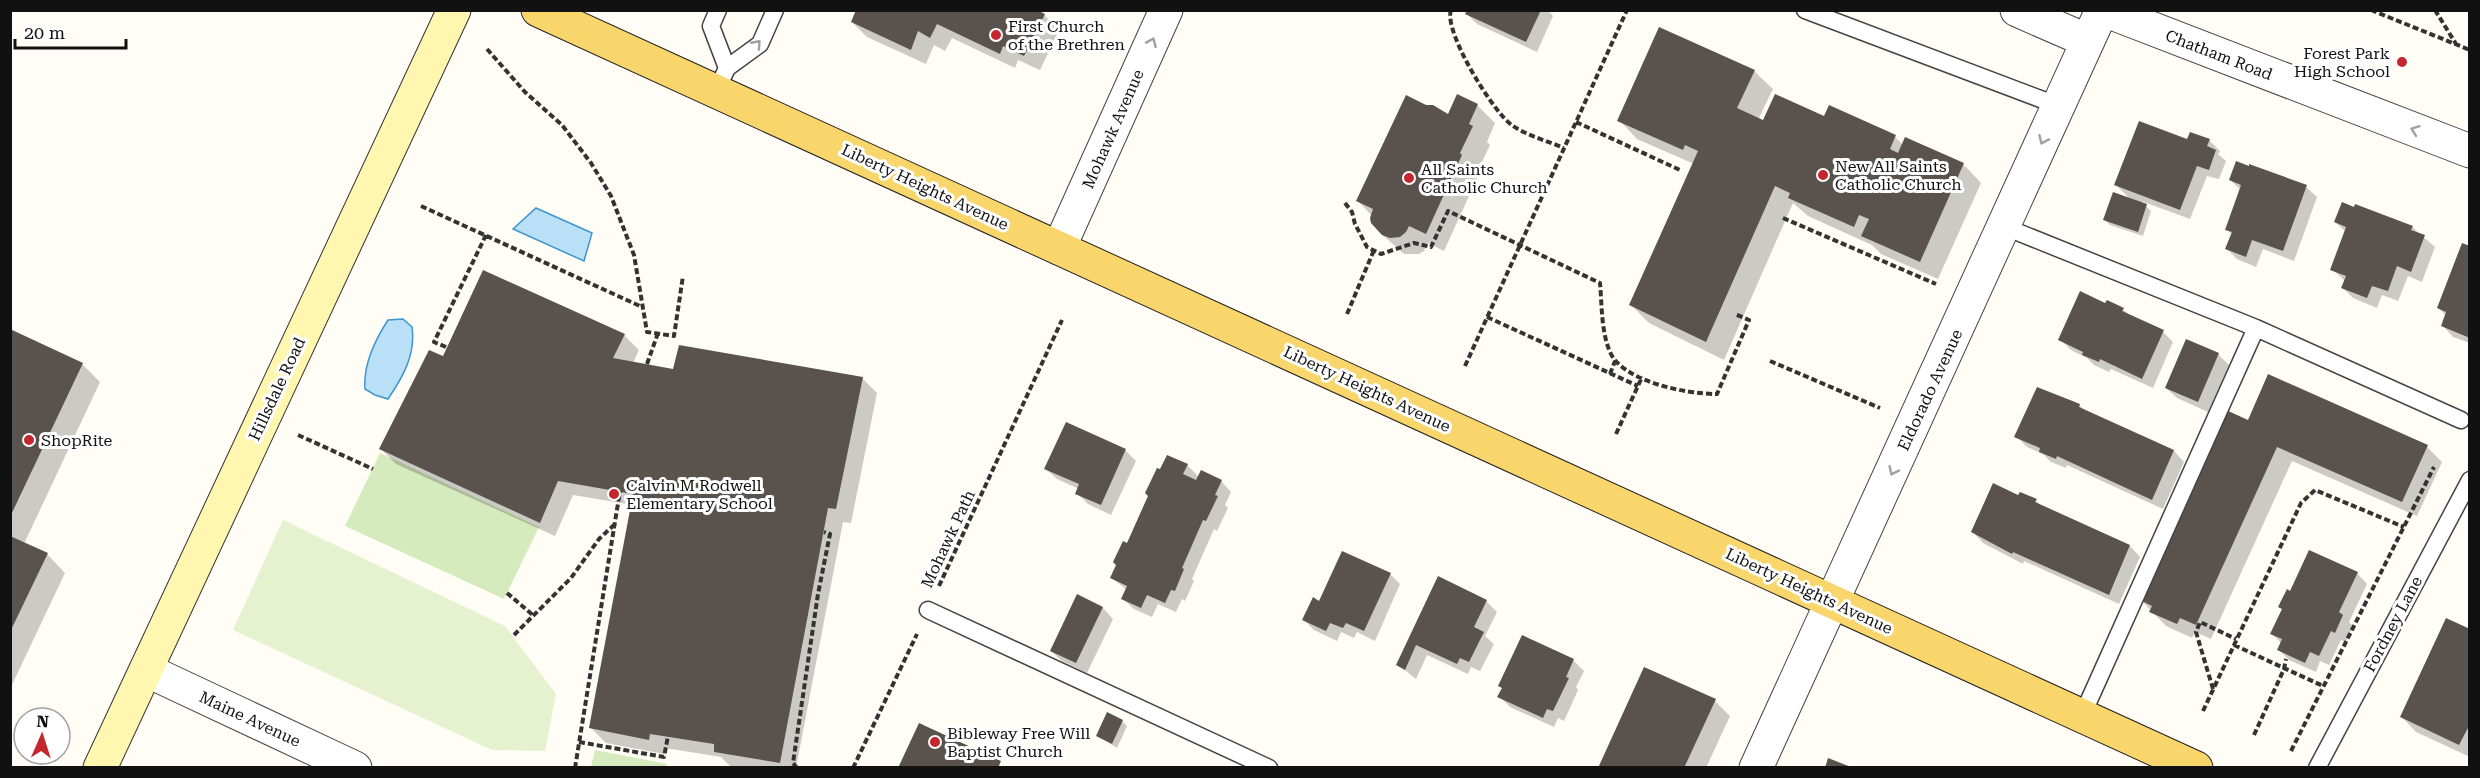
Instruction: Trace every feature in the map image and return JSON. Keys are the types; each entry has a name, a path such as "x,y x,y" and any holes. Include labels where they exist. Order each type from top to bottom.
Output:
{"main road":[{"name":"Hillsdale Road","path":"99,768 454,10"},
{"name":"Liberty Heights Avenue","path":"538,10 722,80 1059,248 2196,768"}],"street":[{"name":"Mohawk Avenue","path":"1059,248 1166,10"},
{"path":"2017,10 2088,41"},
{"name":"Eldorado Avenue","path":"1756,768 2103,10"},
{"name":"Chatham Road","path":"2103,10 2469,151"},
{"name":"Maine Avenue","path":"146,670 355,768"}],"lane":[{"path":"718,10 711,26 722,80"},
{"path":"722,80 760,44 775,10"},
{"path":"1805,10 2059,106"},
{"path":"2005,227 2256,328 2461,420"},
{"path":"2082,716 2256,328"},
{"name":"Fordney Lane","path":"2317,768 2469,480"},
{"path":"928,610 1269,768"}],"path":[{"path":"1451,10 1449,16 1453,32 1480,87 1496,111 1513,126 1564,148"},
{"path":"1465,366 1627,10"},
{"path":"2371,10 2469,50"},
{"path":"2435,10 2457,45"},
{"path":"487,49 525,92 562,125 591,163 611,196 634,255 646,332 674,336 683,276"},
{"path":"1576,122 1680,170"},
{"path":"1345,203 1352,212 1355,224 1367,247 1381,254 1414,243 1431,248 1448,211 1600,283 1605,340 1615,361 1642,377 1677,391 1692,394 1717,394 1749,320 1735,314"},
{"path":"422,206 642,308"},
{"path":"1783,218 1936,284"},
{"path":"446,347 434,342 486,235"},
{"path":"1347,314 1374,250"},
{"path":"1487,317 1638,386"},
{"name":"Mohawk Path","path":"853,768 1062,320"},
{"path":"647,364 658,333"},
{"path":"1610,374 1615,361"},
{"path":"1770,361 1880,408"},
{"path":"1616,434 1642,377"},
{"path":"298,435 373,469"},
{"path":"2291,751 2434,467"},
{"path":"2203,711 2292,517 2301,503 2315,490 2404,527"},
{"path":"574,768 620,491"},
{"path":"514,635 571,578 599,539 616,523"},
{"path":"798,768 793,763 818,594 830,534 824,532"},
{"path":"507,593 534,616"},
{"path":"2213,690 2196,632 2200,622 2236,639"},
{"path":"2234,645 2323,686"},
{"path":"2254,735 2284,669 2286,659"},
{"path":"579,742 664,757 668,736"}],"green space":[{"path":"380,453 539,527 504,599 345,526"},
{"path":"283,520 505,626 556,694 545,751 492,750 233,630"},
{"path":"595,750 667,764 666,767 591,767"}],"water":[{"path":"536,208 592,233 584,261 513,229"},
{"path":"403,319 412,327 412,347 403,374 388,399 365,389 366,371 374,344 388,320"}],"building":[{"name":"First Church of the Brethren","path":"856,10 1037,10 1045,14 1024,56 1003,46 1000,54 937,24 930,38 918,31 911,50 851,22"},
{"path":"1467,10 1541,10 1526,42 1465,14"},
{"name":"New All Saints Catholic Church","path":"1659,27 1755,70 1737,108 1763,120 1775,94 1824,116 1829,105 1896,135 1890,149 1898,153 1905,137 1964,163 1920,262 1861,236 1869,219 1859,215 1854,227 1788,198 1790,193 1775,186 1706,342 1629,305 1698,151 1685,145 1683,150 1617,121"},
{"name":"All Saints Catholic Church","path":"1457,94 1478,104 1469,124 1473,126 1460,153 1462,155 1426,234 1409,226 1400,237 1390,238 1382,235 1371,223 1373,209 1356,201 1406,95 1426,105 1433,105 1448,114"},
{"path":"2139,121 2187,139 2190,132 2210,139 2207,146 2216,150 2209,170 2197,166 2180,210 2114,185"},
{"path":"2236,161 2307,185 2283,251 2252,240 2246,257 2225,249 2232,232 2225,230 2241,185 2229,180"},
{"path":"2113,192 2147,204 2138,232 2103,220"},
{"path":"2342,202 2354,207 2355,204 2413,226 2411,230 2425,235 2411,272 2397,266 2388,291 2372,286 2367,298 2341,288 2346,276 2330,270 2346,227 2334,222"},
{"path":"2462,243 2470,246 2470,338 2441,326 2446,312 2437,308"},
{"path":"483,270 625,334 613,358 673,369 679,345 863,377 836,509 828,508 780,763 714,752 714,744 650,734 649,740 589,728 633,494 558,481 540,523 379,449 429,350 443,356"},
{"path":"2080,291 2105,303 2107,300 2124,308 2122,311 2164,330 2142,379 2100,359 2099,362 2082,355 2083,352 2058,340"},
{"name":"ShopRite","path":"10,329 83,363 10,517"},
{"path":"2186,339 2219,353 2198,402 2165,388"},
{"path":"2268,374 2428,445 2402,502 2277,447 2196,625 2180,618 2177,624 2149,612 2152,606 2140,600 2226,410 2248,420"},
{"path":"2037,387 2080,404 2079,407 2174,450 2152,500 2057,456 2056,459 2039,452 2040,448 2014,437"},
{"path":"1066,422 1126,449 1101,505 1075,494 1079,484 1044,469"},
{"path":"1167,455 1188,464 1183,474 1196,480 1201,470 1222,480 1215,495 1218,496 1206,521 1203,520 1182,568 1184,569 1175,591 1171,590 1165,603 1147,595 1141,608 1121,599 1127,586 1110,578 1116,565 1113,562 1123,541 1127,543 1148,496 1145,493 1157,468 1160,469"},
{"path":"1993,483 2018,495 2020,492 2037,499 2035,502 2130,545 2109,595 2013,552 2012,554 1971,532"},
{"path":"10,536 48,553 10,632"},
{"path":"2309,550 2358,572 2339,612 2343,615 2335,633 2331,631 2319,656 2310,652 2305,663 2277,650 2282,639 2270,634 2282,609 2278,607 2287,589 2290,591"},
{"path":"1342,551 1391,573 1364,631 1346,623 1343,628 1330,623 1326,631 1302,620 1313,597 1319,601"},
{"path":"1438,576 1487,600 1474,627 1484,632 1469,662 1460,658 1457,664 1416,645 1405,670 1396,665"},
{"path":"1077,594 1103,607 1076,663 1050,651"},
{"path":"2446,618 2470,629 2470,724 2459,745 2400,717"},
{"path":"1522,635 1574,659 1566,677 1569,678 1553,711 1547,709 1543,718 1497,697 1502,688 1498,686"},
{"path":"1644,667 1716,699 1684,768 1598,768"},
{"path":"1107,712 1123,720 1112,744 1096,736"},
{"name":"Bibleway Free Will Baptist Church","path":"919,723 1001,761 998,768 898,768"},
{"path":"1828,758 1851,767 1851,768 1825,768"}],"place":[{"name":"First Church of the Brethren","path":"996,35"},
{"name":"Forest Park High School","path":"2402,62"},
{"name":"New All Saints Catholic Church","path":"1823,175"},
{"name":"All Saints Catholic Church","path":"1409,178"},
{"name":"ShopRite","path":"29,440"},
{"name":"Calvin M Rodwell Elementary School","path":"614,494"},
{"name":"Bibleway Free Will Baptist Church","path":"935,742"}]}
